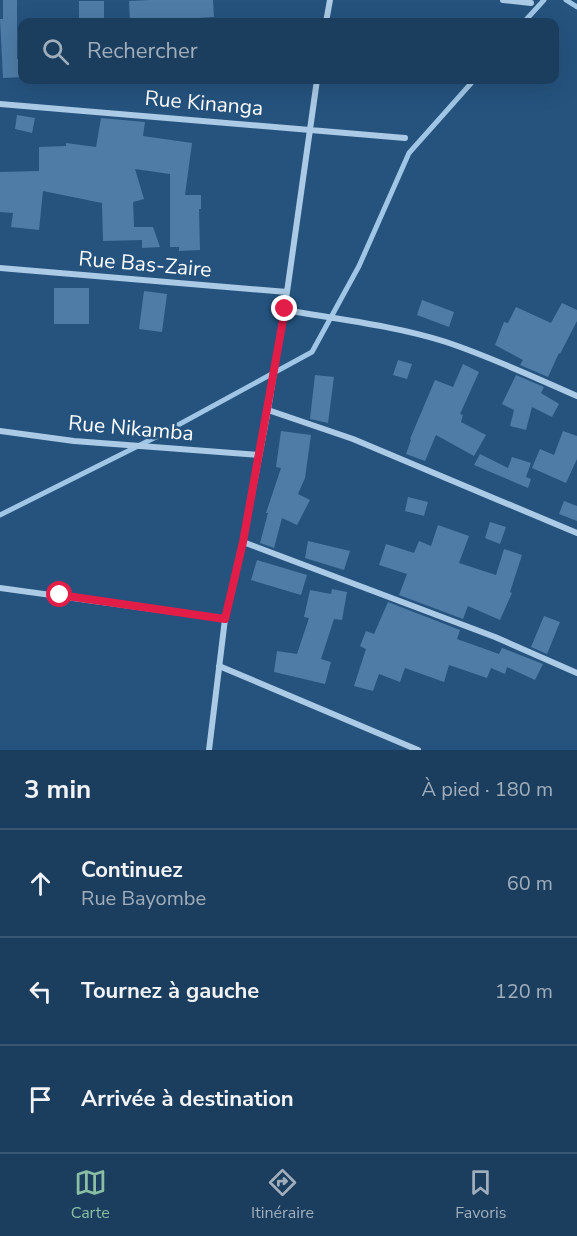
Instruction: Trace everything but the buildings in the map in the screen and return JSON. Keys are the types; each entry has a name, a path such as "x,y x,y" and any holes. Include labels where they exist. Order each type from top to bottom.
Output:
{"street":[{"path":"327,18 330,0"},
{"path":"504,0 531,3"},
{"path":"209,750 225,619 243,542 268,410 285,309 316,84"},
{"name":"Rue Kinanga","path":"0,104 310,128 405,138"},
{"name":"Rue Bas-Zaire","path":"0,268 287,292"},
{"path":"285,309 372,325 444,342 511,366 577,396"},
{"path":"268,410 353,439 577,533"},
{"name":"Rue Nikamba","path":"0,431 74,441 259,455"},
{"path":"243,542 495,638 577,673"},
{"path":"0,588 225,619"},
{"path":"219,666 418,750"}],"waterway":[{"path":"528,18 544,0"},
{"path":"566,0 577,7"},
{"path":"0,515 156,437 312,352 359,266 409,153 470,84"}],"route":[{"path":"60,595 225,619 243,542 285,309"}]}
